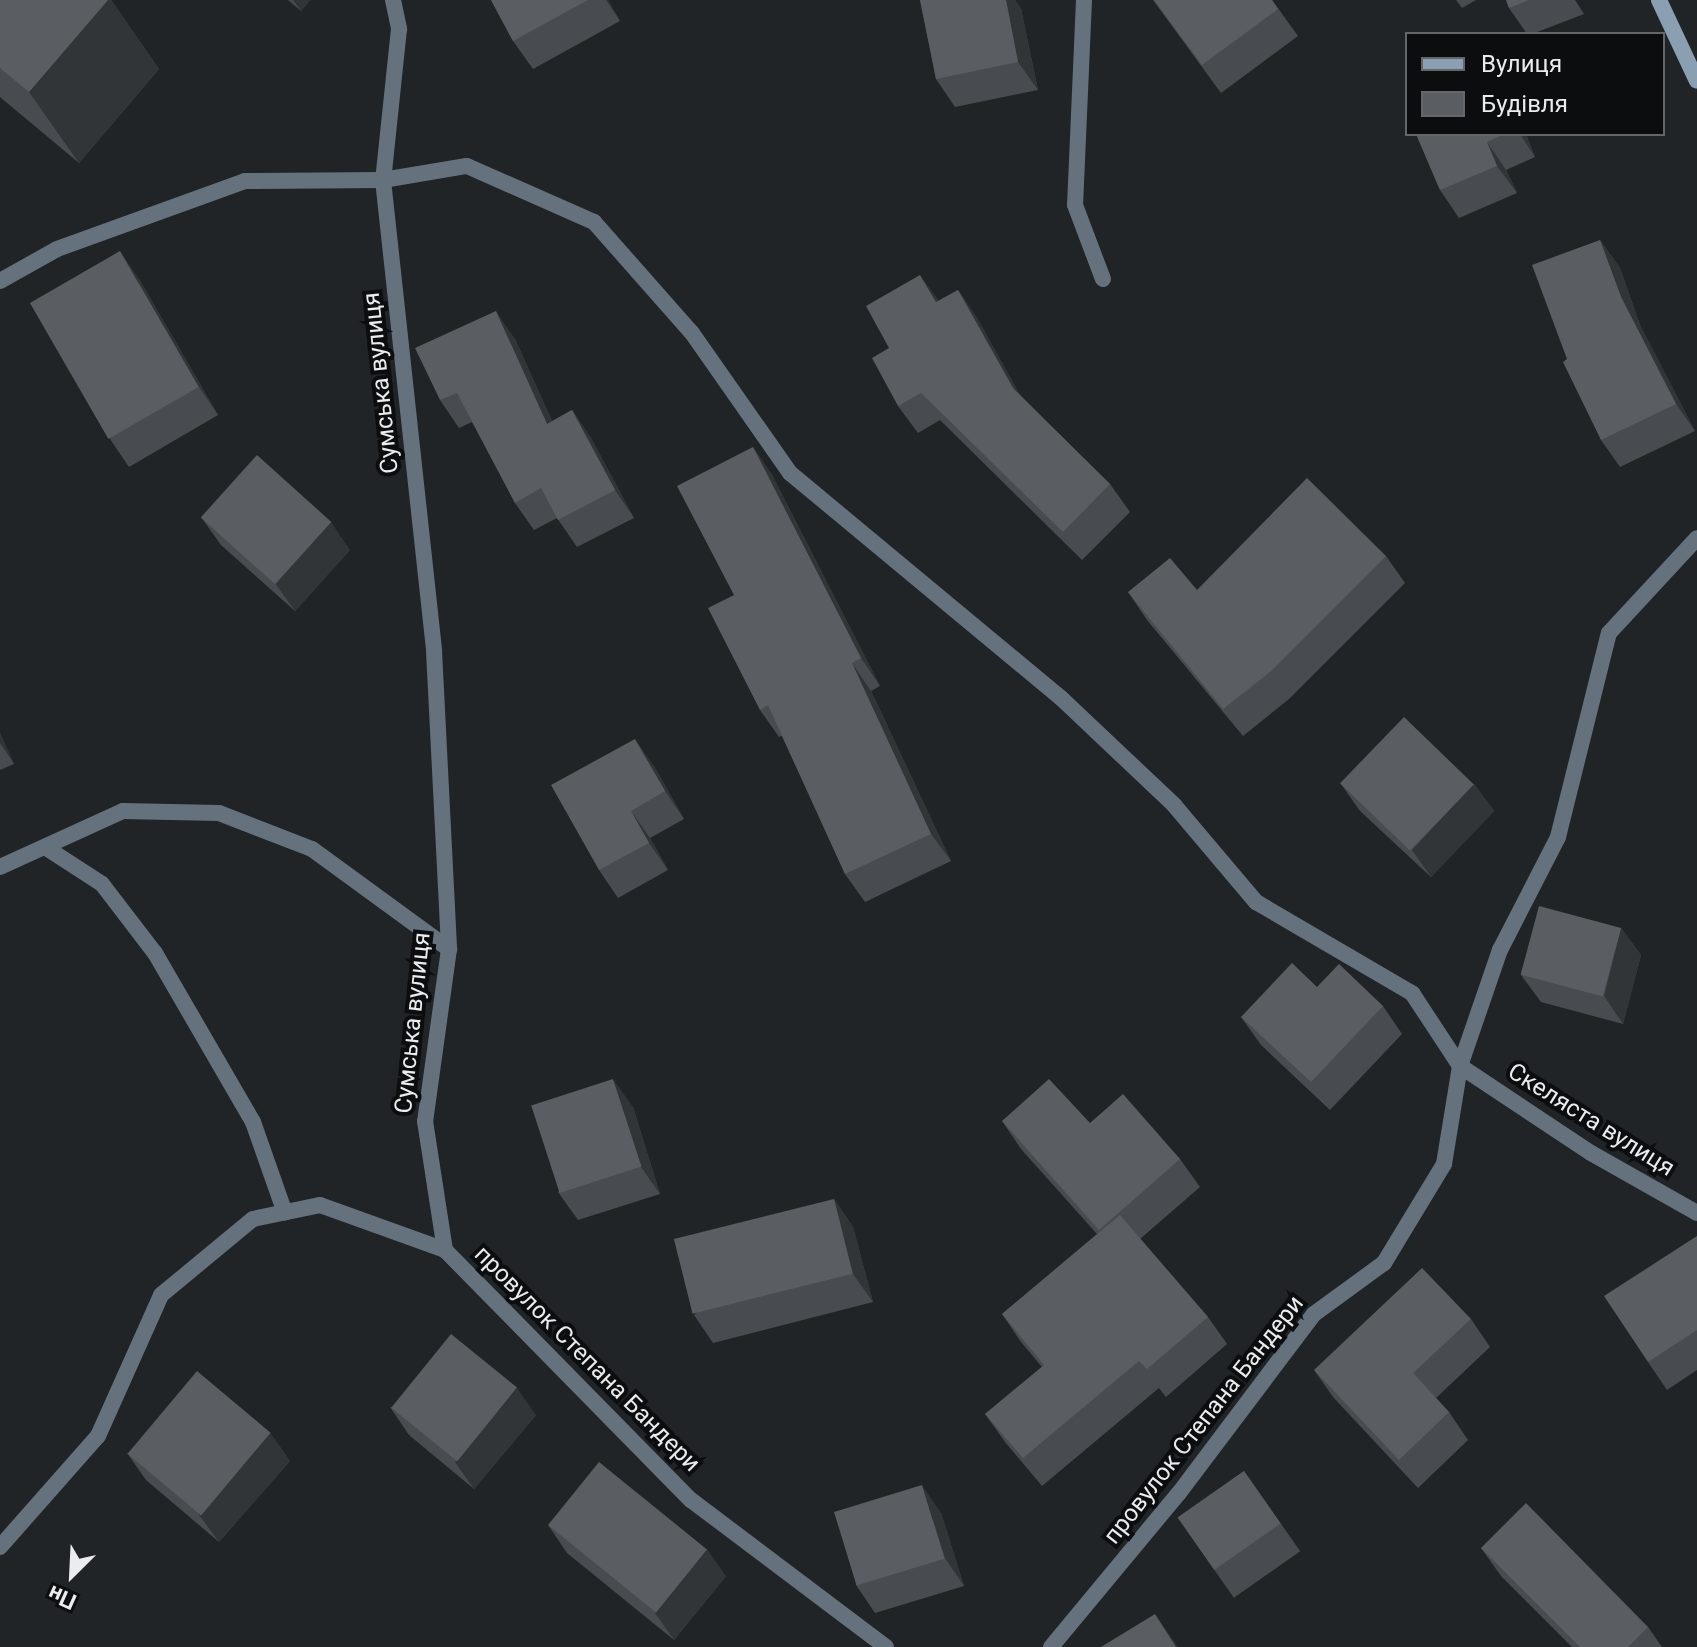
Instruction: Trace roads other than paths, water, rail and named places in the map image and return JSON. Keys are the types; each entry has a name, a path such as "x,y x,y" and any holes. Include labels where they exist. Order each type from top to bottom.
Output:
{"street":[{"name":"Сумська вулиця","path":"393,0 399,29 383,180 434,651 449,949 425,1121 445,1250"},
{"path":"1084,0 1075,205 1103,279"},
{"path":"1659,0 1697,81"},
{"path":"0,281 57,249 245,181 383,180 467,166 594,222 692,333 790,473 1061,698 1174,805 1256,902 1412,993 1460,1066"},
{"name":"провулок Степана Бандери","path":"1051,1647 1179,1493 1314,1314 1384,1263 1444,1164 1460,1066 1500,950 1558,837 1609,633 1697,538"},
{"path":"0,867 123,811 219,813 312,849 449,949"},
{"path":"45,847 102,884 155,953 253,1122 285,1213"},
{"name":"Скеляста вулиця","path":"1460,1066 1591,1153 1697,1213"},
{"path":"0,1547 98,1436 161,1295 253,1219 320,1205 445,1250"},
{"name":"провулок Степана Бандери","path":"445,1250 691,1500 886,1647"}]}
